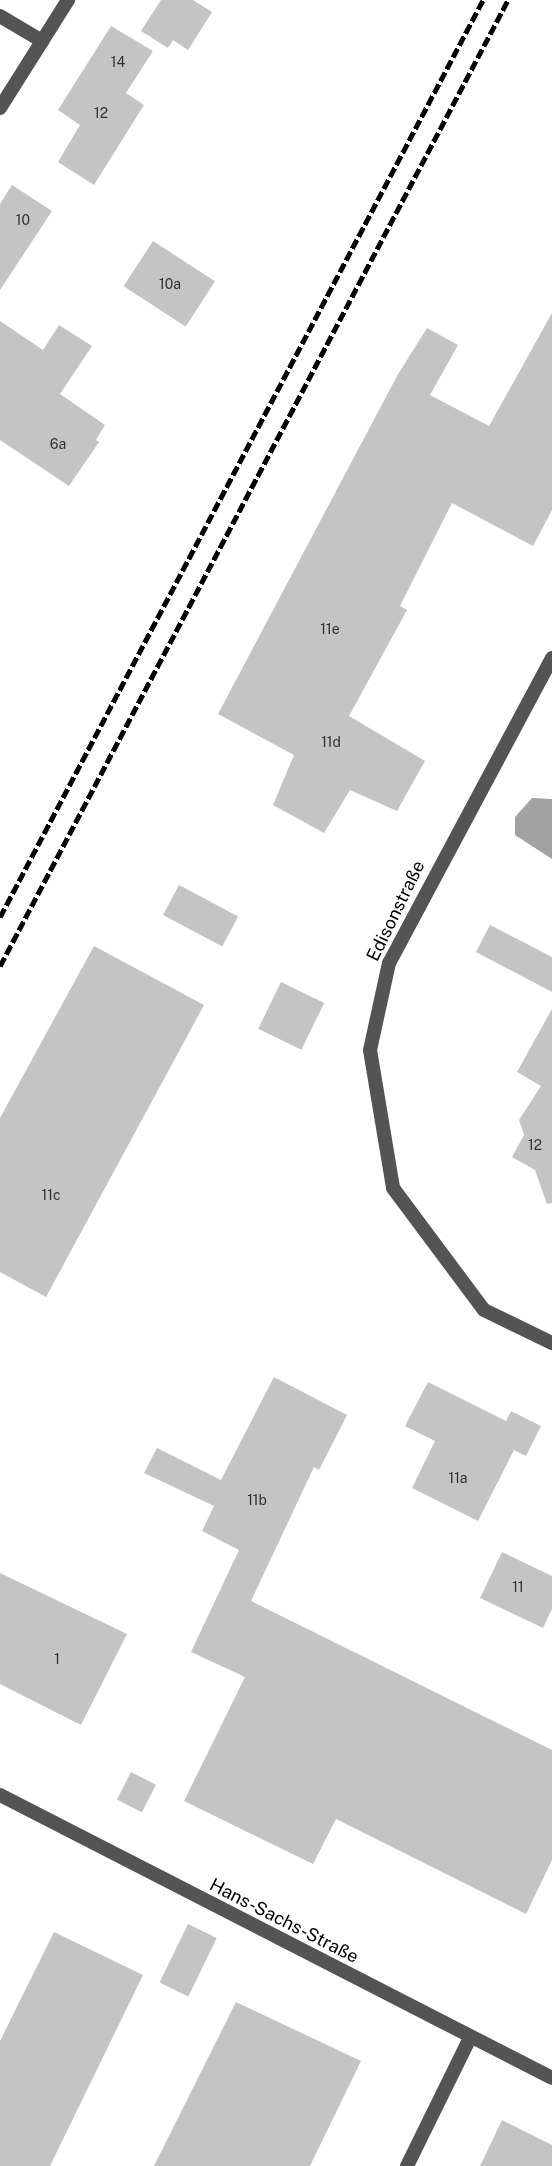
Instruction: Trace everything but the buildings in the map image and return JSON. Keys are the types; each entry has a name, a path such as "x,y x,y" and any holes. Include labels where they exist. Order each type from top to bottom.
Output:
{"street":[{"path":"0,108 68,0"},
{"path":"0,16 42,41"},
{"name":"Edisonstraße","path":"552,658 389,963 370,1050 393,1188 484,1310 552,1343"},
{"name":"Hans-Sachs-Straße","path":"0,1796 552,2078"},
{"path":"407,2166 470,2038"}],"shaded area":[{"path":"532,798 552,799 552,859 515,835 515,817"}],"railway":[{"path":"0,917 483,0"},
{"path":"0,966 508,0"}]}
